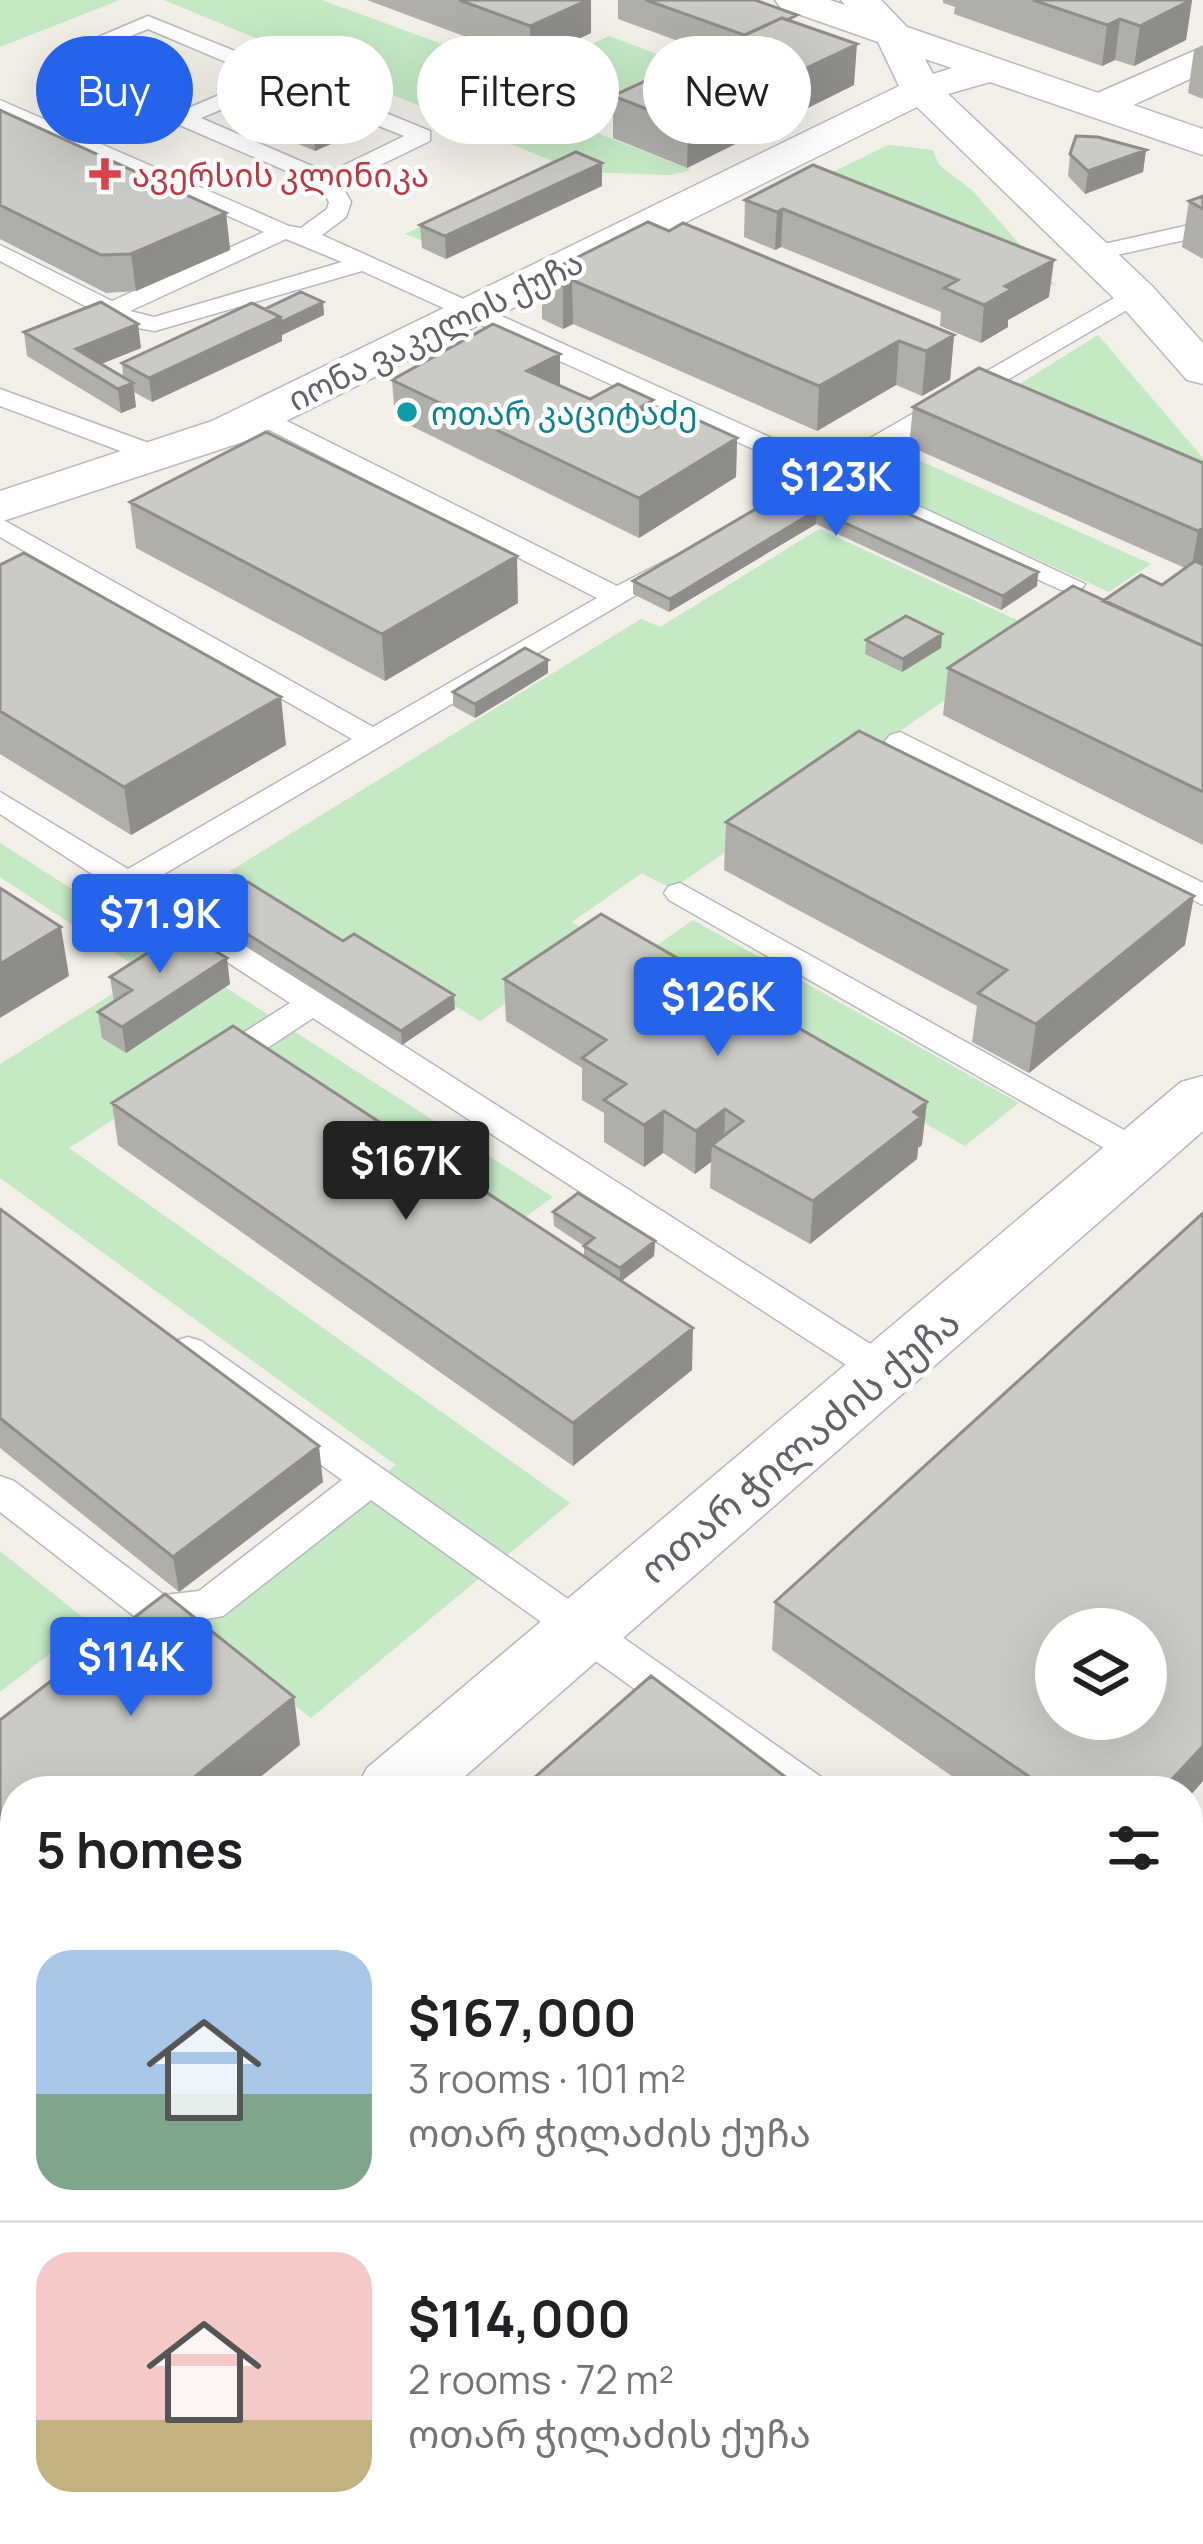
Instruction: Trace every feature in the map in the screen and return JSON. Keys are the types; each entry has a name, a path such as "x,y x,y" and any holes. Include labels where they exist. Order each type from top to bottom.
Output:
{"main road":[{"path":"794,0 1203,143"},
{"path":"860,0 894,35 920,90 1094,253 1203,370"},
{"path":"1100,106 1203,59"},
{"name":"იონა ვაკელის ქუჩა","path":"0,507 261,416 474,311 653,238 920,90 991,69"},
{"path":"1028,188 1018,162 1020,153 1048,137 1114,135 1203,152"},
{"name":"ოთარ ჭილაძის ქუჩა","path":"411,1776 1183,1121"}],"lane":[{"path":"113,36 148,22 181,36"},
{"path":"0,106 474,311 1071,584"},
{"path":"112,310 338,212 340,202 328,181 193,123"},
{"path":"328,181 422,136 393,124"},
{"path":"1094,253 1203,229"},
{"path":"0,252 130,320 176,321 363,263"},
{"path":"790,496 979,376 1136,295"},
{"path":"0,398 159,455"},
{"path":"261,416 617,597"},
{"path":"0,526 373,740"},
{"path":"127,883 694,552"},
{"path":"900,741 1203,895"},
{"path":"0,801 886,1372"},
{"path":"680,893 1183,1121"},
{"path":"194,1081 312,1004"},
{"path":"155,1326 788,1776"},
{"path":"0,1491 157,1612 209,1605 369,1480"}],"green space":[{"path":"0,0 120,0 0,47"},
{"path":"164,0 322,0 420,36 417,105 393,95 393,36 251,36"},
{"path":"619,40 643,49 643,101 619,112"},
{"path":"619,141 691,170 670,175 582,172 427,242 405,234 552,161 511,144"},
{"path":"888,145 933,150 939,165 972,190 1056,286 800,188"},
{"path":"1098,335 1203,458 1203,493 994,400"},
{"path":"898,451 1151,564 1109,592 855,476"},
{"path":"819,529 1043,632 672,889 642,873 572,922 599,939 480,1021 230,871 641,619 660,627"},
{"path":"0,843 553,1197 516,1224 235,1041 69,1148 570,1503 311,1718 194,1624 396,1465 0,1178 0,1064 146,973 0,877"},
{"path":"693,920 1019,1103 965,1146 637,959"},
{"path":"0,1551 90,1623 0,1692"}],"building":[{"path":"459,0 588,0 530,26"},
{"path":"646,0 755,0 797,15 744,35"},
{"path":"1033,0 1191,0 1140,26 1120,19 1107,25"},
{"path":"782,18 857,44 811,66 811,36 743,36"},
{"path":"643,82 643,108 619,98 619,93"},
{"path":"0,110 36,126 36,144 75,144 226,213 131,254 101,255 0,205"},
{"path":"1076,136 1146,150 1088,171 1070,154"},
{"path":"576,152 602,163 445,236 420,225"},
{"path":"813,165 1054,260 1005,286 1012,289 984,305 944,288 958,280 783,209 777,212 745,200"},
{"path":"1203,196 1203,209 1189,201"},
{"path":"648,222 669,231 683,223 954,335 926,351 899,341 819,386 572,280 563,285 542,275"},
{"path":"301,292 323,302 281,322 265,309"},
{"path":"101,302 138,324 76,349 133,383 118,389 24,332"},
{"path":"252,303 280,317 149,378 122,363"},
{"path":"493,324 560,354 527,371 590,399 618,384 653,400 627,415 655,428 682,413 737,438 639,498 392,380"},
{"path":"979,368 1203,463 1203,528 1198,531 913,407"},
{"path":"266,432 517,556 382,634 130,502"},
{"path":"817,473 1038,572 1003,596 817,510 670,599 633,581"},
{"path":"24,553 281,697 124,787 0,711 0,565"},
{"path":"1195,561 1203,565 1203,646 1103,601 1141,575 1162,585"},
{"path":"1073,586 1203,646 1203,792 948,668"},
{"path":"906,616 942,634 903,659 866,640"},
{"path":"525,648 548,660 475,704 453,692"},
{"path":"859,731 1194,896 1036,1024 978,993 1007,970 726,822"},
{"path":"248,882 343,941 354,934 454,995 401,1031 206,908"},
{"path":"0,888 61,927 0,964"},
{"path":"114,888 149,911 121,928 86,905"},
{"path":"601,914 927,1102 914,1112 921,1117 813,1201 712,1145 743,1121 725,1109 696,1131 664,1111 644,1125 604,1100 626,1084 582,1058 606,1040 504,979"},
{"path":"182,931 227,958 122,1027 98,1012 132,990 110,977"},
{"path":"233,1026 693,1328 573,1423 112,1103"},
{"path":"578,1193 655,1241 620,1268 584,1246 594,1238 553,1212"},
{"path":"0,1209 319,1446 173,1557 0,1418"},
{"path":"1203,1213 1203,1746 1175,1776 1028,1776 775,1602"},
{"path":"165,1594 294,1697 196,1776 0,1776 0,1720"},
{"path":"651,1676 784,1776 536,1776"}],"place":[{"name":"ავერსის კლინიკა","path":"105,174"},
{"name":"ოთარ კაციტაძე","path":"407,412"}]}
